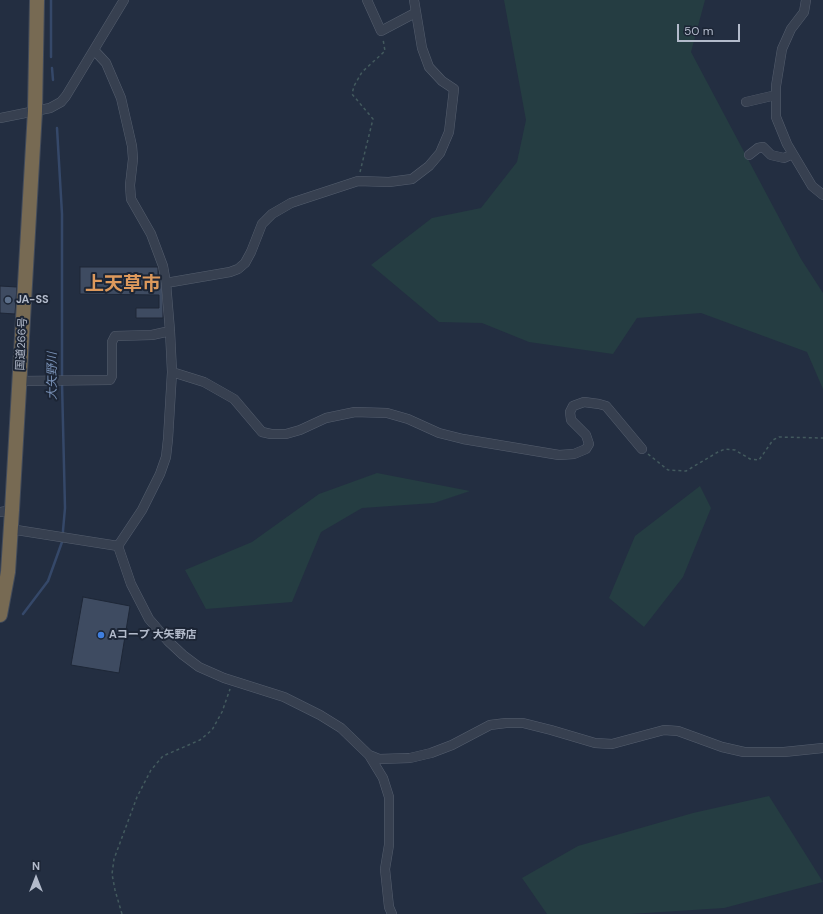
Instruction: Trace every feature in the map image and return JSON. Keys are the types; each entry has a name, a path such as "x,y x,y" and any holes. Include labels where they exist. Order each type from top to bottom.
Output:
{"highway":[{"name":"国道266号","path":"0,615 8,572 10,529 6,511 19,381 36,111 37,0"}],"street":[{"path":"0,118 50,108 61,102 124,0"},
{"path":"367,0 381,31 416,13"},
{"path":"166,283 230,272 238,269 245,263 251,252 262,224 272,214 291,203 358,181 388,182 412,179 429,166 440,153 449,132 454,89 442,81 430,66 422,48 414,0"},
{"path":"806,0 804,12 791,29 782,49 776,95 776,117 786,144 812,186 823,195"},
{"path":"94,50 106,63 121,98 132,146 133,159 130,186 131,199 151,234 163,266 166,283 172,372 166,457 160,474 142,510 118,546"},
{"path":"746,102 776,95"},
{"path":"749,155 758,148 763,147 771,155 784,158 793,154"},
{"path":"19,381 110,380 112,376 112,342 115,336 152,335 170,331"},
{"path":"172,372 204,382 234,399 262,432 271,434 286,434 300,430 326,418 355,412 387,413 408,419 439,433 463,439 558,455 574,454 586,449 589,444 586,436 571,420 570,412 573,406 584,402 606,406 642,449"},
{"path":"10,529 118,546"},
{"path":"118,546 131,584 149,618 168,641 199,668 233,681 284,697 320,715 341,728 369,755 383,778 390,797 389,844 385,869 389,907 392,914"},
{"path":"369,755 379,759 410,758 431,753 452,745 490,725 506,723 523,723 595,743 612,744 664,730 678,731 722,747 744,752 784,752 823,748"}],"path":[{"path":"358,181 374,119 352,94 354,86 362,72 385,51 381,31"},
{"path":"642,449 668,470 686,471 725,449 735,450 750,459 759,460 773,440 779,437 823,438"},
{"path":"122,914 112,874 114,859 136,797 151,770 163,756 200,740 212,730 222,712 233,681"}],"green space":[{"path":"504,0 705,0 691,52 801,259 823,293 823,389 807,352 701,313 637,318 613,354 529,342 482,323 439,322 371,265 432,218 481,208 517,162 526,120"},
{"path":"377,473 470,491 434,503 362,508 321,532 292,602 206,609 185,570 252,542 319,494"},
{"path":"700,486 711,508 683,577 644,627 609,598 635,536"},
{"path":"769,796 823,882 724,908 630,914 547,914 522,878 578,846 693,813"}],"building":[{"path":"80,267 158,267 158,275 163,275 163,318 136,318 136,308 159,308 159,295 80,294"},
{"name":"JA-SS","path":"0,286 17,287 15,314 0,313"},
{"name":"Aコープ 大矢野店","path":"83,597 130,606 119,673 71,665"}],"waterway":[{"name":"大矢野川","path":"51,0 51,57"},
{"name":"大矢野川","path":"52,68 53,80"},
{"name":"大矢野川","path":"57,128 62,214 62,378"},
{"name":"大矢野川","path":"23,614 48,581 62,542 65,508 62,383"}],"place":[{"name":"JA-SS","path":"8,300"},
{"name":"Aコープ 大矢野店","path":"101,635"}],"district":[{"name":"上天草市","path":"123,285"}]}
